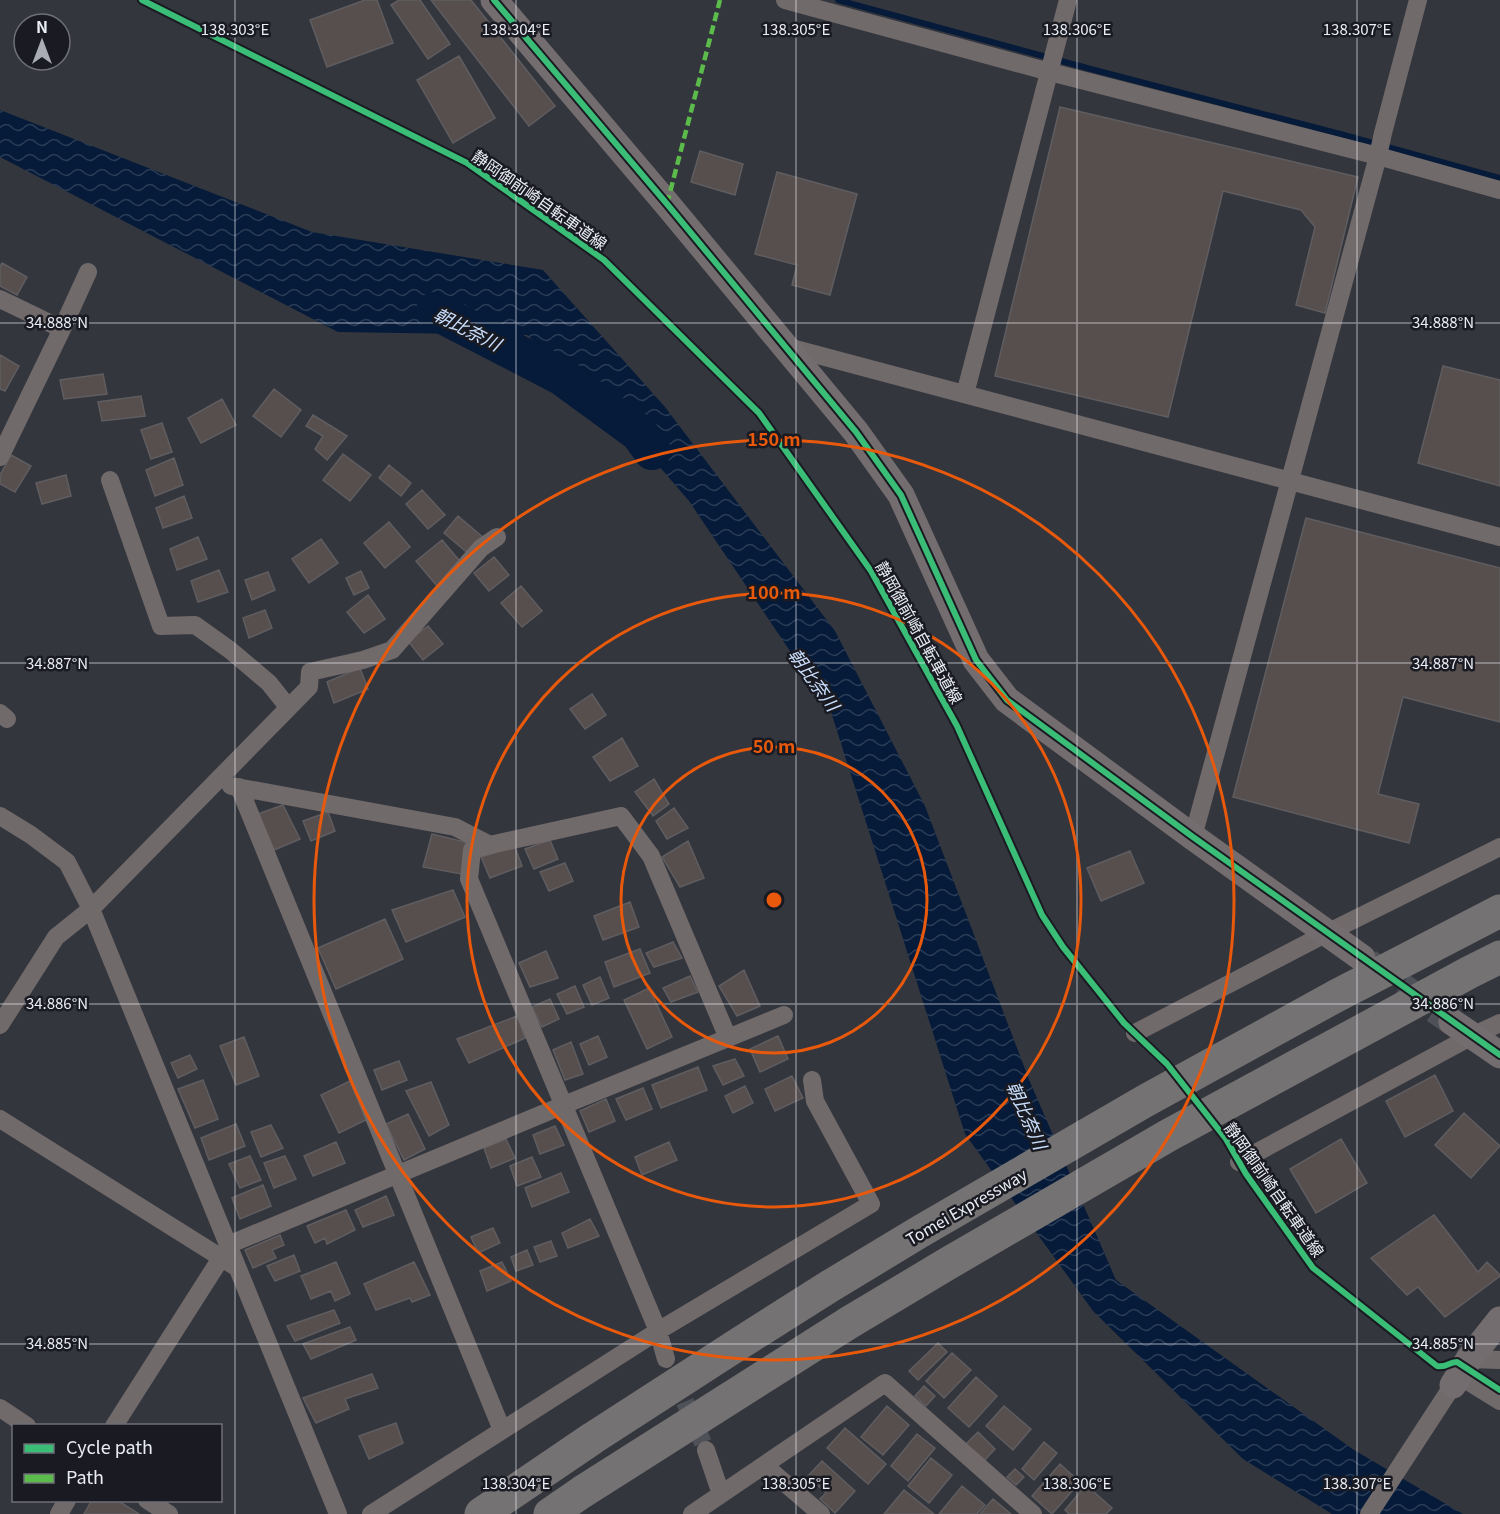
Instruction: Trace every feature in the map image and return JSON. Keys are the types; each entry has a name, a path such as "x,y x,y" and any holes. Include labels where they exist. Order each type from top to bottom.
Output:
{"highway":[{"name":"Tomei Expressway","path":"481,1514 740,1343 921,1232 1145,1101 1336,996 1500,911"},
{"path":"550,1514 830,1335 947,1264 1169,1135 1500,957"}],"street":[{"path":"494,0 856,432 901,495 976,660 1007,700 1362,958"},
{"path":"785,0 1500,190"},
{"path":"965,394 1068,0"},
{"path":"1193,837 1378,156 1418,0"},
{"path":"0,457 88,272"},
{"path":"0,298 62,329"},
{"path":"784,346 1500,537"},
{"path":"110,480 161,626 195,625 230,650 269,683 288,707"},
{"path":"0,1025 56,937 90,909 309,687 310,672 363,660 392,650 482,548 497,537"},
{"path":"215,783 455,827 490,845"},
{"path":"239,787 502,1430"},
{"path":"0,816 31,835 67,862 90,909 229,1257 338,1514"},
{"path":"666,1359 658,1331 469,879 472,850 621,816 651,856 728,1038"},
{"path":"1135,1033 1327,933 1500,847"},
{"path":"115,1424 229,1257 397,1176 784,1015"},
{"path":"1239,1162 1462,1029 1500,1023"},
{"path":"1462,1029 1500,1056"},
{"path":"371,1514 658,1331 871,1204 815,1101 812,1080"},
{"path":"0,1119 229,1257"},
{"path":"1369,1514 1460,1373 1500,1320"},
{"path":"1460,1373 1500,1360"},
{"path":"1460,1373 1500,1401"},
{"path":"692,1514 885,1383 1034,1514"},
{"path":"0,1408 25,1424"},
{"path":"706,1450 722,1494"},
{"path":"764,1465 821,1514"},
{"path":"150,1502 170,1514"}],"water":[{"path":"0,110 312,232 543,270 665,407 835,631 925,806 1030,1082 1116,1280 1354,1450 1463,1514 1332,1514 1243,1459 1093,1311 965,1134 831,712 689,501 616,416 527,335 338,332 0,157"}],"building":[{"path":"365,0 377,0 393,43 327,67 310,20"},
{"path":"399,0 420,0 450,44 428,59 391,5"},
{"path":"431,0 471,0 555,106 529,126"},
{"path":"459,56 495,118 453,143 417,80"},
{"path":"1060,107 1358,177 1325,313 1296,305 1315,227 1301,210 1223,191 1168,417 995,376"},
{"path":"700,151 743,164 735,195 691,182"},
{"path":"777,172 857,194 830,295 792,285 797,265 755,254"},
{"path":"2,263 27,277 17,295 0,286"},
{"path":"0,355 19,366 5,391 0,389"},
{"path":"1443,366 1500,380 1500,486 1418,463"},
{"path":"103,374 107,394 64,399 60,380"},
{"path":"274,389 301,410 281,437 253,416"},
{"path":"141,396 145,416 102,421 98,402"},
{"path":"222,399 236,425 201,443 188,418"},
{"path":"313,415 347,436 327,460 315,449 323,436 306,426"},
{"path":"162,423 172,452 151,459 141,430"},
{"path":"343,454 371,475 350,501 323,480"},
{"path":"11,455 31,466 15,492 0,484 0,475"},
{"path":"174,458 183,485 155,496 146,470"},
{"path":"389,465 411,483 401,496 379,478"},
{"path":"66,475 71,496 42,504 36,483"},
{"path":"422,490 445,515 428,529 406,504"},
{"path":"184,496 192,518 163,528 156,508"},
{"path":"458,516 484,538 470,555 444,533"},
{"path":"1306,518 1500,568 1500,722 1403,697 1378,794 1419,804 1409,843 1233,797"},
{"path":"389,522 410,547 385,568 364,543"},
{"path":"198,537 207,559 177,570 170,549"},
{"path":"321,539 338,563 309,583 292,559"},
{"path":"442,540 463,565 437,586 416,561"},
{"path":"494,557 509,575 489,591 474,573"},
{"path":"219,570 228,592 198,602 191,581"},
{"path":"361,571 369,588 354,595 346,578"},
{"path":"268,572 275,590 252,600 245,580"},
{"path":"521,586 542,611 522,627 501,603"},
{"path":"368,595 385,619 364,633 347,612"},
{"path":"265,610 272,628 249,638 243,618"},
{"path":"428,626 443,644 423,660 408,641"},
{"path":"360,668 368,689 334,703 327,682"},
{"path":"592,694 606,715 585,729 570,709"},
{"path":"622,738 638,766 610,781 593,757"},
{"path":"654,779 669,804 653,816 635,792"},
{"path":"283,805 300,839 274,850 258,814"},
{"path":"674,808 688,828 667,839 656,821"},
{"path":"328,812 335,831 311,841 303,821"},
{"path":"432,834 469,843 461,874 423,867"},
{"path":"550,840 558,859 534,869 525,849"},
{"path":"688,841 704,878 680,887 662,857"},
{"path":"515,847 522,866 490,878 481,857"},
{"path":"1130,851 1144,883 1101,901 1087,868"},
{"path":"565,863 573,881 549,891 540,872"},
{"path":"453,890 465,917 406,942 392,910"},
{"path":"630,902 639,927 603,940 594,916"},
{"path":"385,919 403,959 336,989 318,948"},
{"path":"673,942 682,958 654,967 646,953"},
{"path":"640,949 650,973 614,987 605,962"},
{"path":"546,951 558,978 530,987 519,963"},
{"path":"744,970 760,1006 737,1016 719,986"},
{"path":"690,976 698,992 671,1002 663,988"},
{"path":"600,977 609,998 592,1005 583,985"},
{"path":"575,986 584,1007 567,1014 557,994"},
{"path":"649,988 672,1037 647,1049 624,1000"},
{"path":"550,999 559,1019 542,1027 532,1007"},
{"path":"517,1016 525,1038 469,1063 457,1039"},
{"path":"598,1036 607,1057 589,1065 580,1044"},
{"path":"778,1036 788,1059 760,1072 750,1049"},
{"path":"244,1037 259,1076 236,1085 220,1046"},
{"path":"571,1042 583,1074 565,1080 553,1050"},
{"path":"190,1055 197,1069 178,1078 171,1063"},
{"path":"735,1059 744,1076 723,1085 713,1066"},
{"path":"399,1061 407,1080 382,1090 374,1070"},
{"path":"698,1067 707,1090 661,1108 652,1085"},
{"path":"1435,1075 1453,1111 1405,1137 1386,1101"},
{"path":"792,1076 803,1098 775,1111 765,1089"},
{"path":"203,1080 218,1119 195,1128 178,1089"},
{"path":"350,1081 368,1119 339,1133 321,1095"},
{"path":"431,1082 449,1125 429,1136 406,1091"},
{"path":"745,1086 753,1103 733,1113 725,1096"},
{"path":"643,1088 652,1109 626,1120 616,1099"},
{"path":"606,1099 615,1121 589,1132 580,1111"},
{"path":"1464,1113 1500,1146 1471,1178 1435,1145"},
{"path":"408,1114 425,1149 404,1160 386,1124"},
{"path":"236,1124 245,1146 209,1160 201,1138"},
{"path":"271,1125 283,1148 261,1157 251,1132"},
{"path":"555,1126 564,1145 540,1154 533,1135"},
{"path":"506,1139 515,1158 491,1168 484,1148"},
{"path":"1341,1139 1367,1183 1316,1213 1290,1169"},
{"path":"336,1142 345,1163 313,1176 304,1156"},
{"path":"669,1142 677,1160 642,1175 635,1157"},
{"path":"250,1156 261,1180 240,1188 229,1164"},
{"path":"285,1156 296,1179 274,1188 264,1163"},
{"path":"532,1157 541,1177 517,1186 510,1166"},
{"path":"561,1173 569,1192 532,1207 525,1188"},
{"path":"263,1185 271,1206 240,1219 232,1198"},
{"path":"386,1196 394,1215 363,1227 355,1210"},
{"path":"346,1210 355,1230 327,1244 325,1238 315,1243 307,1226"},
{"path":"1434,1215 1478,1272 1487,1262 1500,1275 1445,1317 1418,1287 1407,1295 1371,1258"},
{"path":"590,1219 599,1236 568,1248 562,1233"},
{"path":"493,1228 500,1243 478,1253 471,1237"},
{"path":"280,1235 284,1245 272,1250 276,1258 253,1268 245,1250"},
{"path":"551,1241 557,1256 540,1262 534,1247"},
{"path":"527,1250 533,1265 516,1271 511,1257"},
{"path":"294,1255 300,1271 275,1281 267,1266"},
{"path":"336,1262 350,1294 335,1301 331,1291 311,1299 301,1276"},
{"path":"414,1262 430,1295 412,1302 410,1298 376,1310 364,1284"},
{"path":"502,1262 511,1281 487,1291 480,1271"},
{"path":"334,1310 340,1323 295,1341 287,1326"},
{"path":"350,1327 356,1340 311,1359 303,1344"},
{"path":"938,1343 947,1352 918,1380 909,1371"},
{"path":"952,1353 971,1370 944,1398 926,1381"},
{"path":"372,1374 378,1388 345,1399 349,1409 316,1423 303,1398"},
{"path":"976,1377 997,1396 969,1427 948,1408"},
{"path":"924,1386 935,1396 926,1406 915,1396"},
{"path":"887,1406 909,1425 883,1455 861,1437"},
{"path":"1004,1406 1031,1429 1013,1450 986,1426"},
{"path":"396,1423 403,1443 369,1459 359,1436"},
{"path":"845,1428 886,1464 868,1484 827,1448"},
{"path":"978,1432 995,1449 984,1461 966,1444"},
{"path":"917,1434 935,1448 908,1481 891,1466"},
{"path":"1044,1442 1057,1453 1034,1480 1022,1469"},
{"path":"931,1458 952,1475 929,1503 908,1486"},
{"path":"822,1461 855,1491 835,1513 820,1499 826,1493 808,1476"},
{"path":"1060,1464 1080,1482 1052,1514 1032,1496"},
{"path":"1015,1469 1024,1477 1016,1485 1007,1477"},
{"path":"1086,1485 1112,1508 1106,1514 1069,1514 1065,1510"},
{"path":"962,1486 985,1505 977,1514 939,1514"},
{"path":"904,1490 934,1514 884,1514"},
{"path":"993,1499 1011,1514 980,1514"},
{"path":"91,1502 120,1502 139,1514 84,1514"}],"waterway":[{"path":"838,0 1500,178"},
{"name":"朝比奈川","path":"435,311 561,376 639,433 652,451"}],"tunnel":[{"path":"1368,962 1452,1022"},
{"path":"674,1377 706,1450"}],"marked path":[{"path":"667,204 720,0"}],"cycle path":[{"name":"静岡御前崎自転車道線","path":"142,0 467,163 604,260 759,413 871,571 957,726 1042,915 1063,947 1124,1023 1167,1064 1226,1139 1246,1174 1313,1268 1437,1366 1457,1362 1500,1390"},
{"path":"494,0 856,432 901,495 976,660 1007,700 1193,837 1500,1055"}]}
